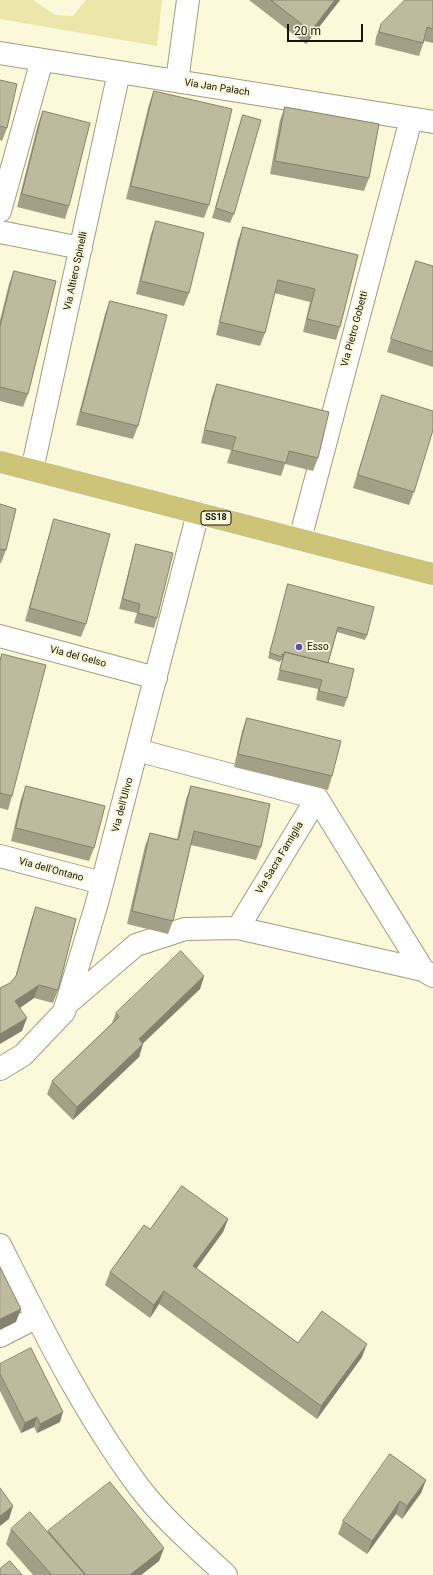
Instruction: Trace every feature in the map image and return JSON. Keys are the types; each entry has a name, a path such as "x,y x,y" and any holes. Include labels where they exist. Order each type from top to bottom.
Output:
{"main road":[{"name":"SS18","path":"0,462 433,574"}],"street":[{"path":"177,82 188,0"},
{"name":"Via Jan Palach","path":"0,53 433,122"},
{"path":"0,211 42,60"},
{"name":"Via Altiero Spinelli","path":"32,470 118,72"},
{"name":"Via Pietro Gobetti","path":"300,539 411,119"},
{"path":"0,232 80,248"},
{"name":"Via dell'Ulivo","path":"0,1069 23,1055 64,1012 67,1004 102,883 198,513"},
{"name":"Via del Gelso","path":"0,636 156,678"},
{"path":"137,750 317,798 428,973"},
{"name":"Via Sacra Famiglia","path":"238,928 317,798"},
{"name":"Via dell'Ontano","path":"0,856 102,883"},
{"path":"67,1004 136,945 185,929 238,928 428,973"},
{"path":"0,1246 36,1317 92,1416 140,1487 181,1534 226,1575"},
{"path":"0,1336 36,1317"}],"shaded area":[{"path":"0,0 33,0 55,15 73,16 86,0 162,0 157,46 0,19"}],"building":[{"path":"271,0 335,0 311,31"},
{"path":"405,0 433,0 433,29 427,27 423,43 379,32 381,24"},
{"path":"0,80 17,84 7,128 0,126"},
{"path":"154,91 232,109 209,205 131,186"},
{"path":"285,107 379,124 369,178 275,161"},
{"path":"43,111 90,123 69,206 22,194"},
{"path":"243,115 261,120 234,214 216,208"},
{"path":"156,221 204,233 189,293 141,281"},
{"path":"243,227 358,255 340,327 307,319 315,289 278,280 265,333 220,322"},
{"path":"416,261 433,266 433,352 391,339"},
{"path":"14,271 56,281 28,394 0,387 0,327"},
{"path":"110,301 167,315 138,426 81,412"},
{"path":"217,384 329,412 318,458 289,451 286,463 232,450 236,437 205,430"},
{"path":"382,395 433,411 433,430 414,492 358,475"},
{"path":"0,504 16,509 6,550 0,549"},
{"path":"54,519 110,534 86,624 30,608"},
{"path":"136,544 173,553 157,618 138,613 140,604 123,599"},
{"path":"288,584 374,607 367,635 338,627 328,663 285,652 284,655 282,654 282,657 270,653"},
{"path":"285,652 354,669 347,698 319,691 322,680 280,670"},
{"path":"2,654 46,665 12,796 0,793 0,662"},
{"path":"247,718 341,741 332,776 238,754"},
{"path":"26,786 105,806 94,848 16,828"},
{"path":"191,786 270,804 261,847 194,831 173,921 132,911 150,833 178,840"},
{"path":"36,907 76,919 58,990 39,985 15,1001 27,1018 0,1034 0,988 10,983 16,976"},
{"path":"181,951 204,976 139,1039 143,1044 77,1107 52,1081 119,1017 116,1013"},
{"path":"182,1186 228,1219 193,1266 298,1343 322,1311 367,1344 321,1406 164,1291 154,1305 110,1272 144,1225 150,1229"},
{"path":"0,1267 21,1309 0,1319"},
{"path":"31,1348 63,1412 40,1424 37,1417 25,1423 0,1374 0,1364"},
{"path":"390,1454 426,1480 407,1506 400,1501 372,1541 343,1521"},
{"path":"110,1482 164,1548 130,1575 86,1575 48,1531"},
{"path":"0,1488 13,1506 0,1516"},
{"path":"30,1512 85,1575 52,1575 11,1529"},
{"path":"10,1561 22,1575 0,1575 0,1569"}],"place":[{"name":"Esso","path":"299,647"}]}
